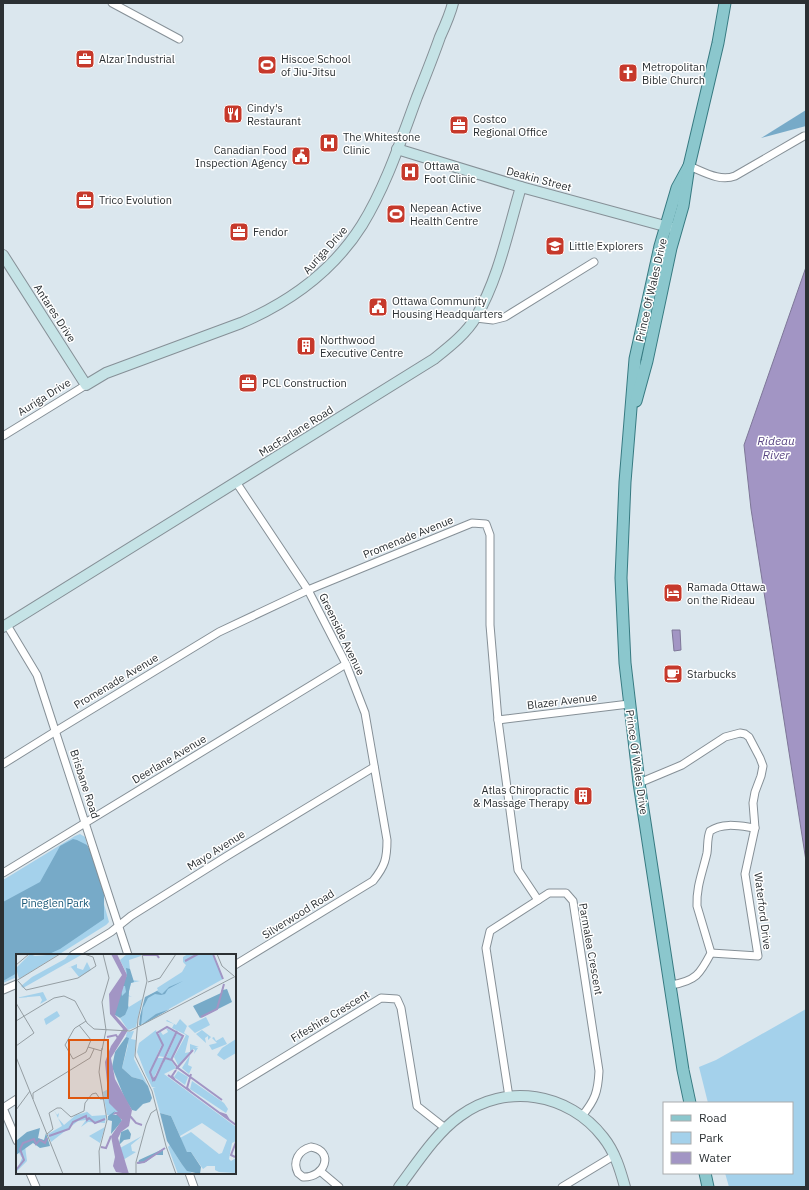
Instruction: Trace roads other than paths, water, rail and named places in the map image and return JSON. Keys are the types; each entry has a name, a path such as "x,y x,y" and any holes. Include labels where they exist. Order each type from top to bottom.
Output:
{"main road":[{"name":"Prince Of Wales Drive","path":"690,1102 683,1070 639,783 629,704 625,663 621,578 624,482 631,417 647,361 671,228 686,190 689,166 726,6"},
{"path":"705,1174 708,1187"}],"street":[{"path":"112,3 179,39"},
{"name":"Auriga Drive","path":"3,436 106,373 262,314 283,303 310,284 343,250 362,224 382,188 453,3"},
{"path":"689,166 720,178 728,178 735,176 804,136"},
{"name":"Deakin Street","path":"397,149 522,187 671,228"},
{"name":"MacFarlane Road","path":"5,626 434,360 456,342 476,318 488,293 497,270 522,187"},
{"name":"Antares Drive","path":"3,255 86,385"},
{"path":"476,318 493,320 505,318 594,262"},
{"name":"Greenside Avenue","path":"236,482 308,590 346,664 365,713 387,840 387,856 382,870 373,881"},
{"name":"Promenade Avenue","path":"3,764 56,730 219,632 308,590 472,523 486,524 490,535 490,625 498,720 518,870 538,900"},
{"name":"Brisbane Road","path":"5,626 37,675 128,954"},
{"name":"Deerlane Avenue","path":"3,873 346,664"},
{"name":"Blazer Avenue","path":"498,720 629,704"},
{"name":"Waterford Drive","path":"639,783 682,765 732,734 745,734 752,742 760,758 763,771 755,792 755,828 745,874 758,956 711,953"},
{"name":"Mayo Avenue","path":"75,954 111,932 119,924 227,856 374,767"},
{"path":"671,985 693,979 711,953 697,906 697,890 707,853 709,834 713,830 722,826 755,828"},
{"name":"Silverwood Road","path":"236,965 373,881"},
{"name":"Parmalea Crescent","path":"509,1097 486,948 490,931 549,893 566,893 572,901 599,1072 598,1089 591,1105 582,1116"},
{"path":"3,990 16,984"},
{"name":"Fifeshire Crescent","path":"236,1086 381,998 397,999 401,1008 418,1106 445,1128"},
{"path":"399,1187 445,1128 461,1115 492,1099 527,1096 544,1098 563,1104 592,1124 604,1138 615,1155 625,1187"},
{"path":"16,1100 3,1108 16,1140"},
{"path":"311,1147 318,1148 322,1151 325,1159 323,1168 320,1172 308,1178 303,1177 298,1173 295,1162 296,1157 302,1150 311,1147"},
{"path":"562,1187 615,1155"},
{"path":"320,1172 339,1187"},
{"path":"30,1174 36,1187"},
{"path":"189,1174 194,1187"}],"water":[{"name":"Rideau River","path":"806,267 806,861 751,509 744,445"},
{"path":"672,630 680,630 681,650 674,651"}],"place":[{"name":"Alzar Industrial","path":"85,59"},
{"name":"Hiscoe School of Jiu-Jitsu","path":"267,65"},
{"name":"Metropolitan Bible Church","path":"628,73"},
{"name":"Cindy's Restaurant","path":"233,114"},
{"name":"Costco Regional Office","path":"459,125"},
{"name":"The Whitestone Clinic","path":"329,143"},
{"name":"Canadian Food Inspection Agency","path":"301,156"},
{"name":"Ottawa Foot Clinic","path":"410,172"},
{"name":"Trico Evolution","path":"85,200"},
{"name":"Nepean Active Health Centre","path":"396,214"},
{"name":"Fendor","path":"239,232"},
{"name":"Little Explorers","path":"555,246"},
{"name":"Ottawa Community Housing Headquarters","path":"378,307"},
{"name":"Northwood Executive Centre","path":"306,346"},
{"name":"PCL Construction","path":"248,383"},
{"name":"Ramada Ottawa on the Rideau","path":"673,593"},
{"name":"Starbucks","path":"673,674"},
{"name":"Atlas Chiropractic & Massage Therapy","path":"583,796"}],"park label":[{"name":"Pineglen Park","path":"55,903"}]}
